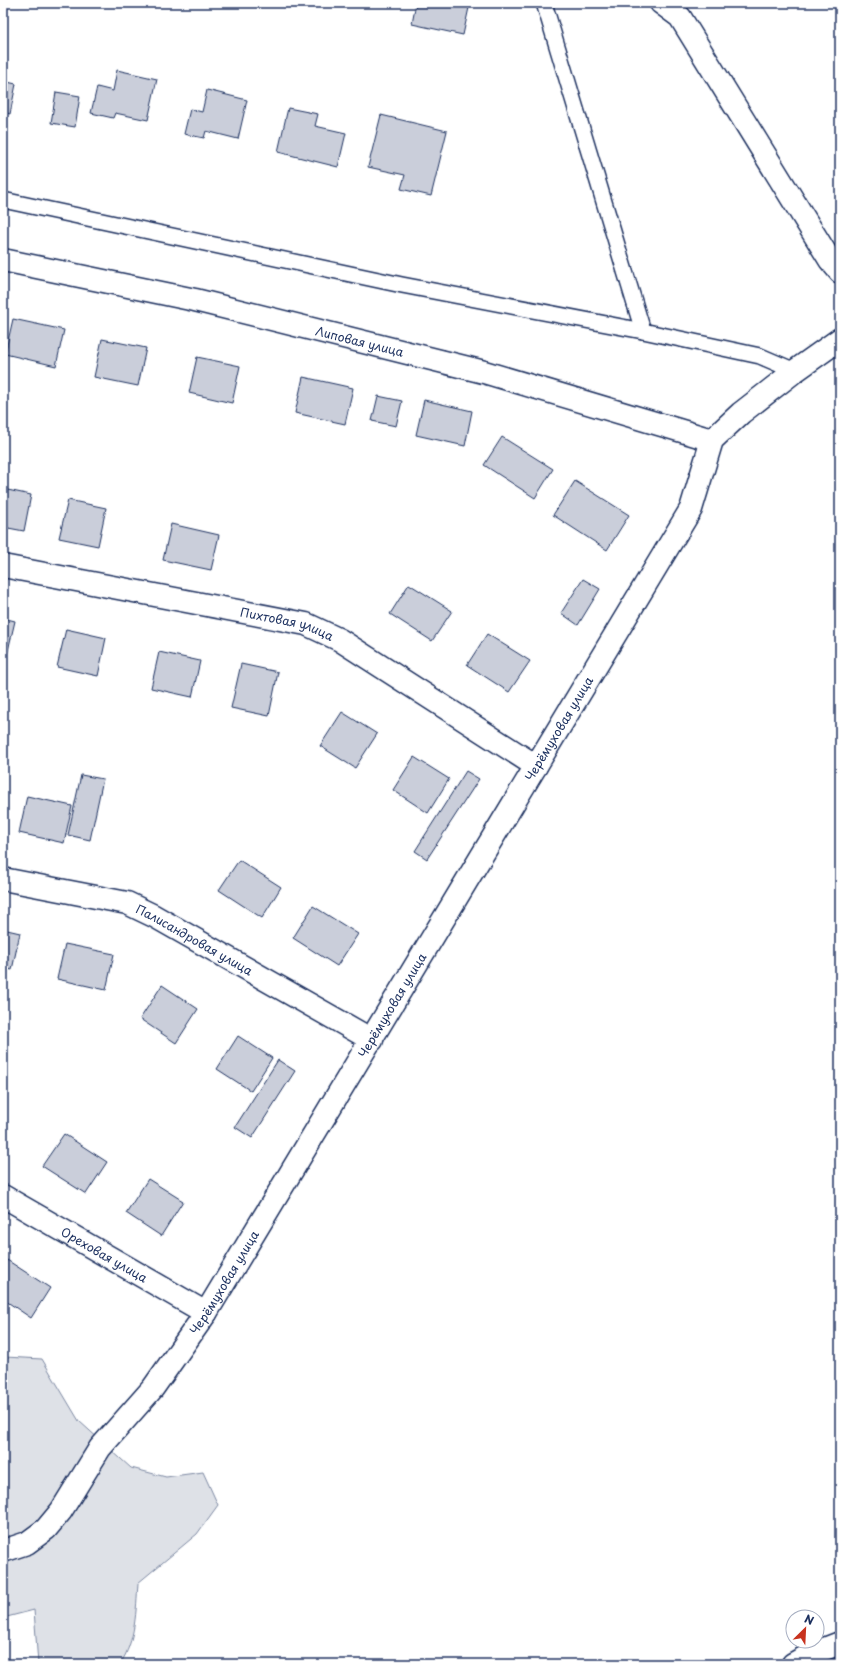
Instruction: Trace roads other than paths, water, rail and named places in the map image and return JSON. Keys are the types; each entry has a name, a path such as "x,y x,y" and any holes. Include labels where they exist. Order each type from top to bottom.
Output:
{"street":[{"path":"661,3 680,17 830,260 840,272"},
{"name":"Липовая улица","path":"3,260 195,300 484,372 712,440"},
{"path":"712,440 741,413 795,371 840,339"},
{"name":"Черёмуховая улица","path":"3,1551 28,1543 46,1530 61,1511 100,1448 153,1388 206,1313 691,509 712,440"},
{"name":"Пихтовая улица","path":"3,566 306,624 340,640 536,766"},
{"name":"Палисандровая улица","path":"3,878 127,903 154,916 372,1040"},
{"name":"Ореховая улица","path":"3,1196 206,1313"},
{"path":"793,1664 809,1655 840,1643"}],"lane":[{"path":"544,3 643,331"},
{"path":"3,200 402,285 643,331 760,356 795,371"}]}
